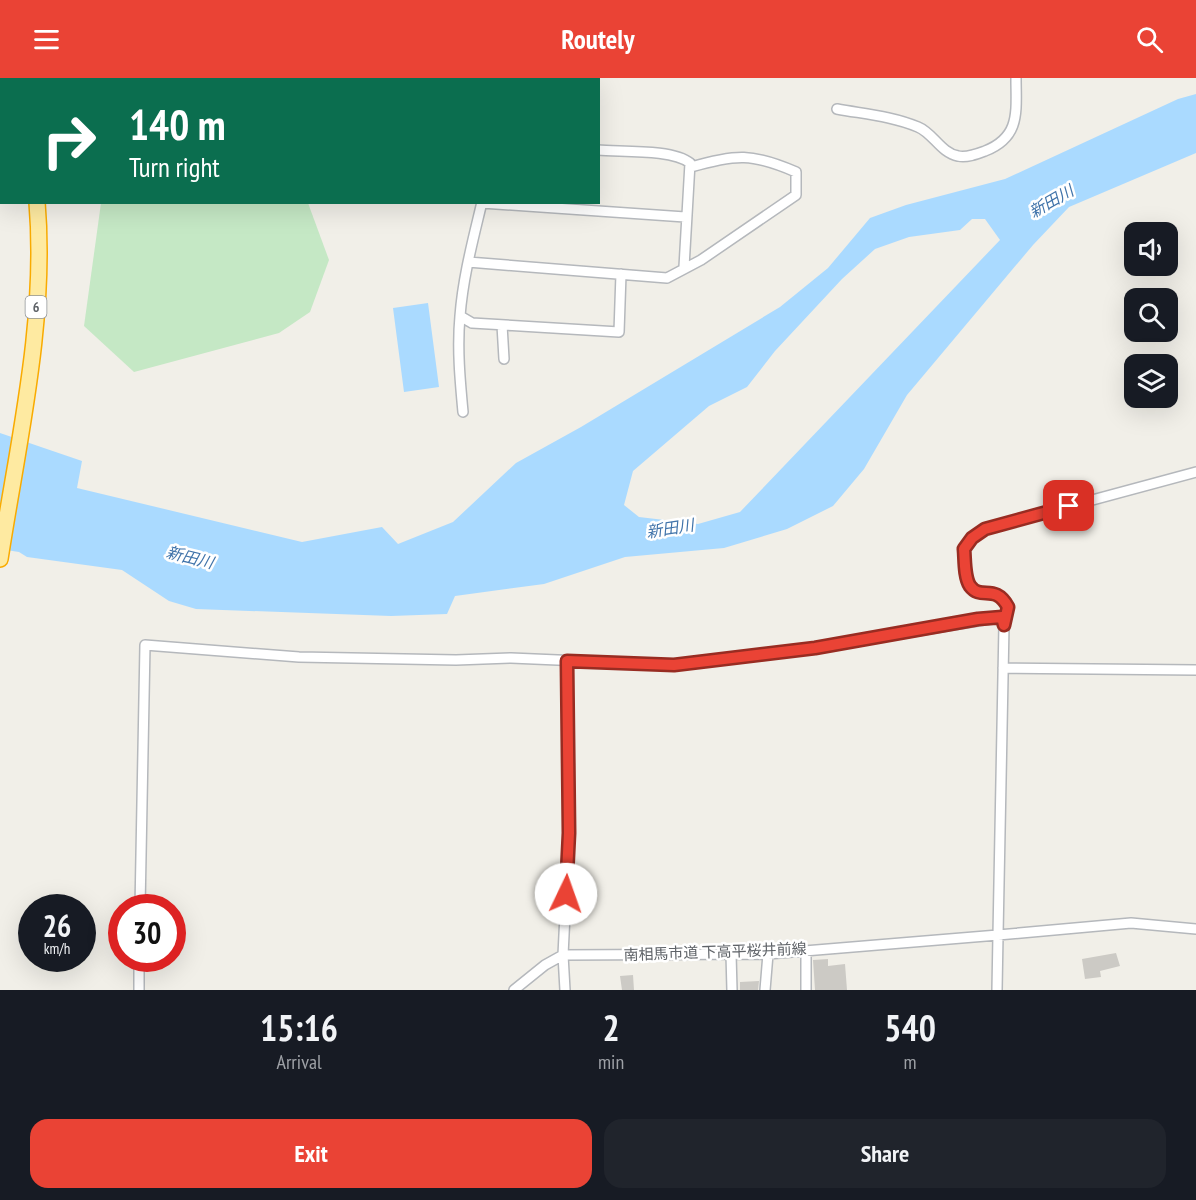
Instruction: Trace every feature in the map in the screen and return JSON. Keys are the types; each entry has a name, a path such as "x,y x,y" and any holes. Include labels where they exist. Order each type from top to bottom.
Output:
{"highway":[{"name":"6","path":"0,559 23,412 36,306 39,236 37,204"}],"street":[{"path":"837,109 905,122 920,128 937,144 958,156 972,156 995,147 1011,133 1015,113 1016,78"},
{"path":"600,150 671,155 684,159 691,167 685,218 684,267"},
{"path":"468,262 667,278 701,260 796,195 796,172 768,160 745,156 722,158 691,167"},
{"path":"463,412 459,362 460,316 468,262 482,204"},
{"path":"496,204 685,218"},
{"path":"460,316 472,323 619,332 621,274"},
{"path":"502,325 504,359"},
{"path":"997,990 1004,625 1008,607 1002,597 995,593 974,590 969,585 964,549 972,538 985,529 1196,472"},
{"path":"140,894 145,645 299,657 456,660 511,658 674,665 815,648 978,619 1002,617 1004,625"},
{"path":"565,990 564,955 569,833 567,661"},
{"path":"1003,668 1196,670"},
{"name":"南相馬市道 下高平桜井前線","path":"564,955 768,954 1131,923 1196,929"},
{"path":"806,951 806,990"},
{"path":"731,954 732,990"},
{"path":"765,990 768,954"},
{"path":"514,990 545,965 564,955"},
{"path":"139,972 139,990"}],"green space":[{"path":"101,204 308,204 329,260 310,312 279,333 134,372 84,326"}],"water":[{"name":"新田川","path":"1196,94 1196,153 1069,207 1033,245 907,395 864,469 833,506 787,529 724,548 625,557 544,584 455,596 447,614 391,616 196,609 169,601 122,570 27,557 19,552 0,549 0,433 82,461 77,488 302,542 382,527 398,544 453,522 516,463 581,427 780,307 828,268 870,218 906,205 1005,179 1178,99","holes":["972,219 985,219 1000,240 740,512 698,524 639,517 624,505 633,471 709,406 747,387 775,351 842,279 875,249 909,237 960,230"]},
{"path":"428,303 439,387 404,392 393,308"}],"building":[{"path":"1116,953 1120,966 1100,971 1101,977 1085,979 1082,959"},
{"path":"828,959 828,966 845,964 847,990 815,990 813,960"},
{"path":"633,975 634,990 622,990 620,976"},
{"path":"759,981 758,990 740,990 740,982"}],"route":[{"path":"566,894 569,833 567,661 674,665 858,642 978,619 1002,617 1004,625 1008,607 1002,597 995,593 974,590 969,585 964,549 972,538 985,529 1069,506"}]}
